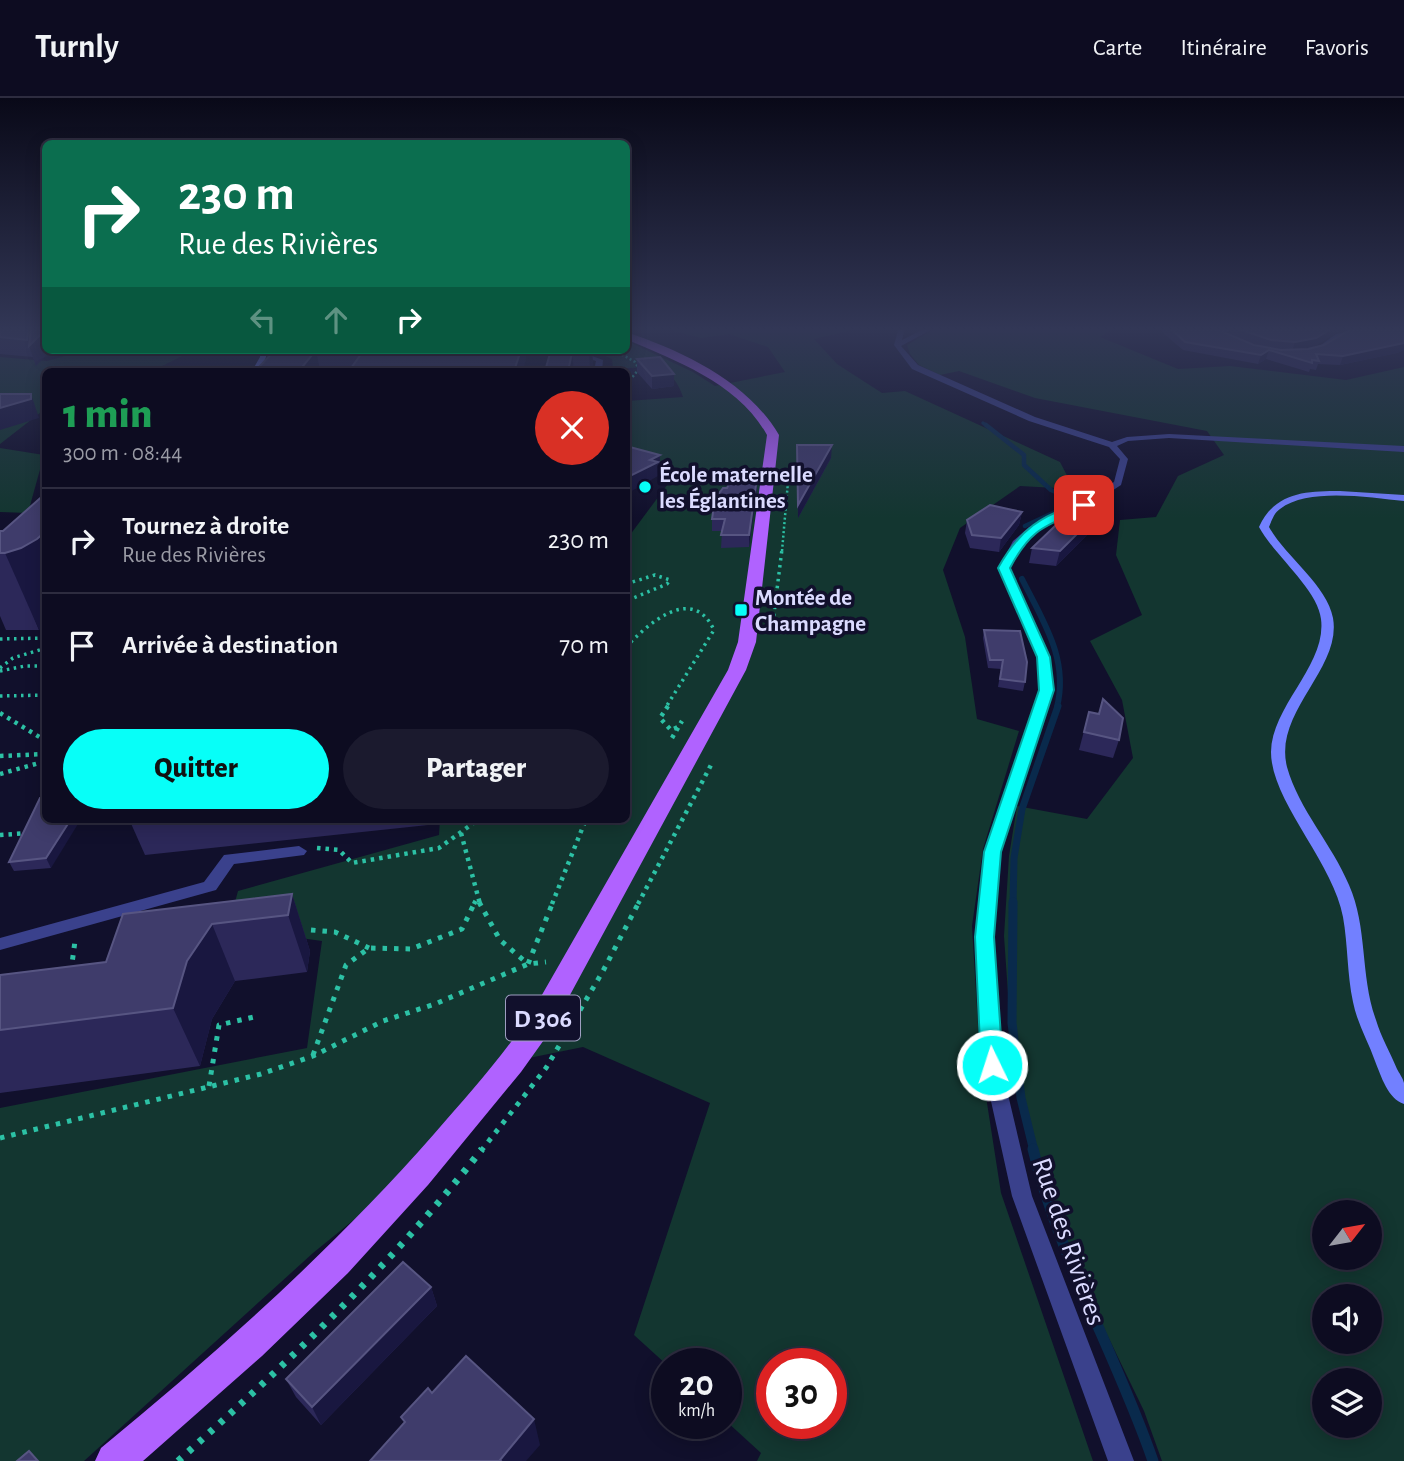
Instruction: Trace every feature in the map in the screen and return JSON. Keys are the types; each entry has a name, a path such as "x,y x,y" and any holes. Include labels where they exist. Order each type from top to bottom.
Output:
{"main road":[{"name":"D 306","path":"114,1461 202,1388 331,1267 420,1174 519,1055 534,1033 737,670 747,642 772,453 772,435 769,425 750,404 731,391"},
{"path":"1404,498 1342,495 1297,498 1279,505 1269,514 1265,527 1271,544 1315,594 1327,616 1328,638 1283,724 1277,753 1289,792 1326,852 1347,899 1364,1014 1395,1086 1404,1096"}],"street":[{"path":"968,391 1032,419 1112,445 1127,439 1169,436 1404,449"},
{"name":"Rue des Rivières","path":"1112,445 1124,459 1118,483 1084,505 1032,529 1017,543 1004,568 1044,657 1046,690 993,852 984,937 992,1065 1022,1196 1121,1461"},
{"path":"0,944 210,886 229,859 299,851"}],"path":[{"path":"770,643 779,590 789,477"},
{"path":"630,582 655,575 670,579 667,584 630,599"},
{"path":"630,643 649,622 677,608 692,610 712,624 715,630 712,636 660,718 671,730 678,727"},
{"path":"0,639 42,638"},
{"path":"0,670 13,658 42,649"},
{"path":"25,666 29,653"},
{"path":"0,670 42,666"},
{"path":"0,696 42,695"},
{"path":"0,713 42,739"},
{"path":"665,750 687,716"},
{"path":"0,755 42,754"},
{"path":"178,1461 305,1346 433,1212 546,1068 603,971 716,755"},
{"path":"0,774 42,762"},
{"path":"299,851 317,848 339,850 352,863 439,848 474,823"},
{"path":"528,964 584,823"},
{"path":"0,835 33,833"},
{"path":"461,833 477,898 500,940 528,964"},
{"path":"311,930 335,932 369,948 411,949 462,929 477,898"},
{"path":"71,975 77,921"},
{"path":"313,1056 345,965 369,948"},
{"path":"0,1138 261,1074 313,1056 383,1021 435,1004 528,964 547,962 554,950"},
{"path":"209,1086 219,1026 258,1016"}],"green space":[{"path":"0,391 42,391 42,411 0,444"},
{"path":"680,391 905,391 1060,462 1074,489 1020,486 960,528 943,570 965,637 977,719 1019,731 983,849 972,926 980,1058 1001,1193 1093,1461 757,1461 761,1453 742,1436 742,1348 651,1348 651,1350 634,1335 710,1103 583,1047 500,1064 409,1175 313,1253 84,1461 0,1461 0,1108 307,1048 322,941 228,928 238,891 439,835 440,823 630,823 630,535 679,469 630,450 630,401 683,397"},
{"path":"1014,391 1404,391 1404,1461 1162,1461 1144,1411 1042,1200 1013,1065 1004,936 1009,856 1017,806 1087,819 1133,758 1122,700 1090,641 1142,615 1116,555 1120,520 1156,517 1178,476 1224,455 1207,431 1035,398"},
{"path":"0,448 42,455 28,513 0,512"}],"building":[{"path":"0,394 31,394 31,399 0,408"},
{"path":"797,445 832,445 798,505"},
{"path":"630,447 660,455 650,460 658,462 630,476"},
{"path":"757,478 749,535 721,535 725,519 712,519 715,499 731,480"},
{"path":"42,497 42,535 37,539 21,548 0,553 0,531"},
{"path":"1079,503 1108,503 1060,551 1032,548"},
{"path":"990,505 1022,512 1001,538 972,535 967,520"},
{"path":"984,630 1020,631 1027,662 1025,682 1000,679 1003,660 990,660"},
{"path":"1103,699 1123,718 1119,740 1084,732 1089,712 1099,714"},
{"path":"42,798 42,823 68,823 46,858 9,862"},
{"path":"292,894 288,915 212,924 187,961 173,1008 0,1030 0,975 106,962 123,914"},
{"path":"403,1262 431,1287 312,1407 286,1379"},
{"path":"466,1356 534,1419 501,1461 370,1461 405,1422 401,1417 428,1388 432,1393"},
{"path":"29,1451 38,1461 17,1461"}],"waterway":[{"path":"983,423 988,427"},
{"path":"986,425 1024,455 1024,465 1051,490 1072,499 1068,506 1025,526"},
{"path":"1022,579 1057,656 1060,673 1057,707"},
{"path":"1013,904 1014,858 1022,809 1058,706"},
{"path":"1013,902 1012,1023 1021,1098 1034,1151"},
{"path":"1033,1149 1058,1229 1153,1461"}],"place":[{"name":"École maternelle les Églantines","path":"645,487"},
{"name":"Montée de Champagne","path":"741,610"}],"route":[{"path":"992,1065 984,937 993,852 1046,690 1044,657 1004,568 1017,543 1032,529 1084,505"}]}
